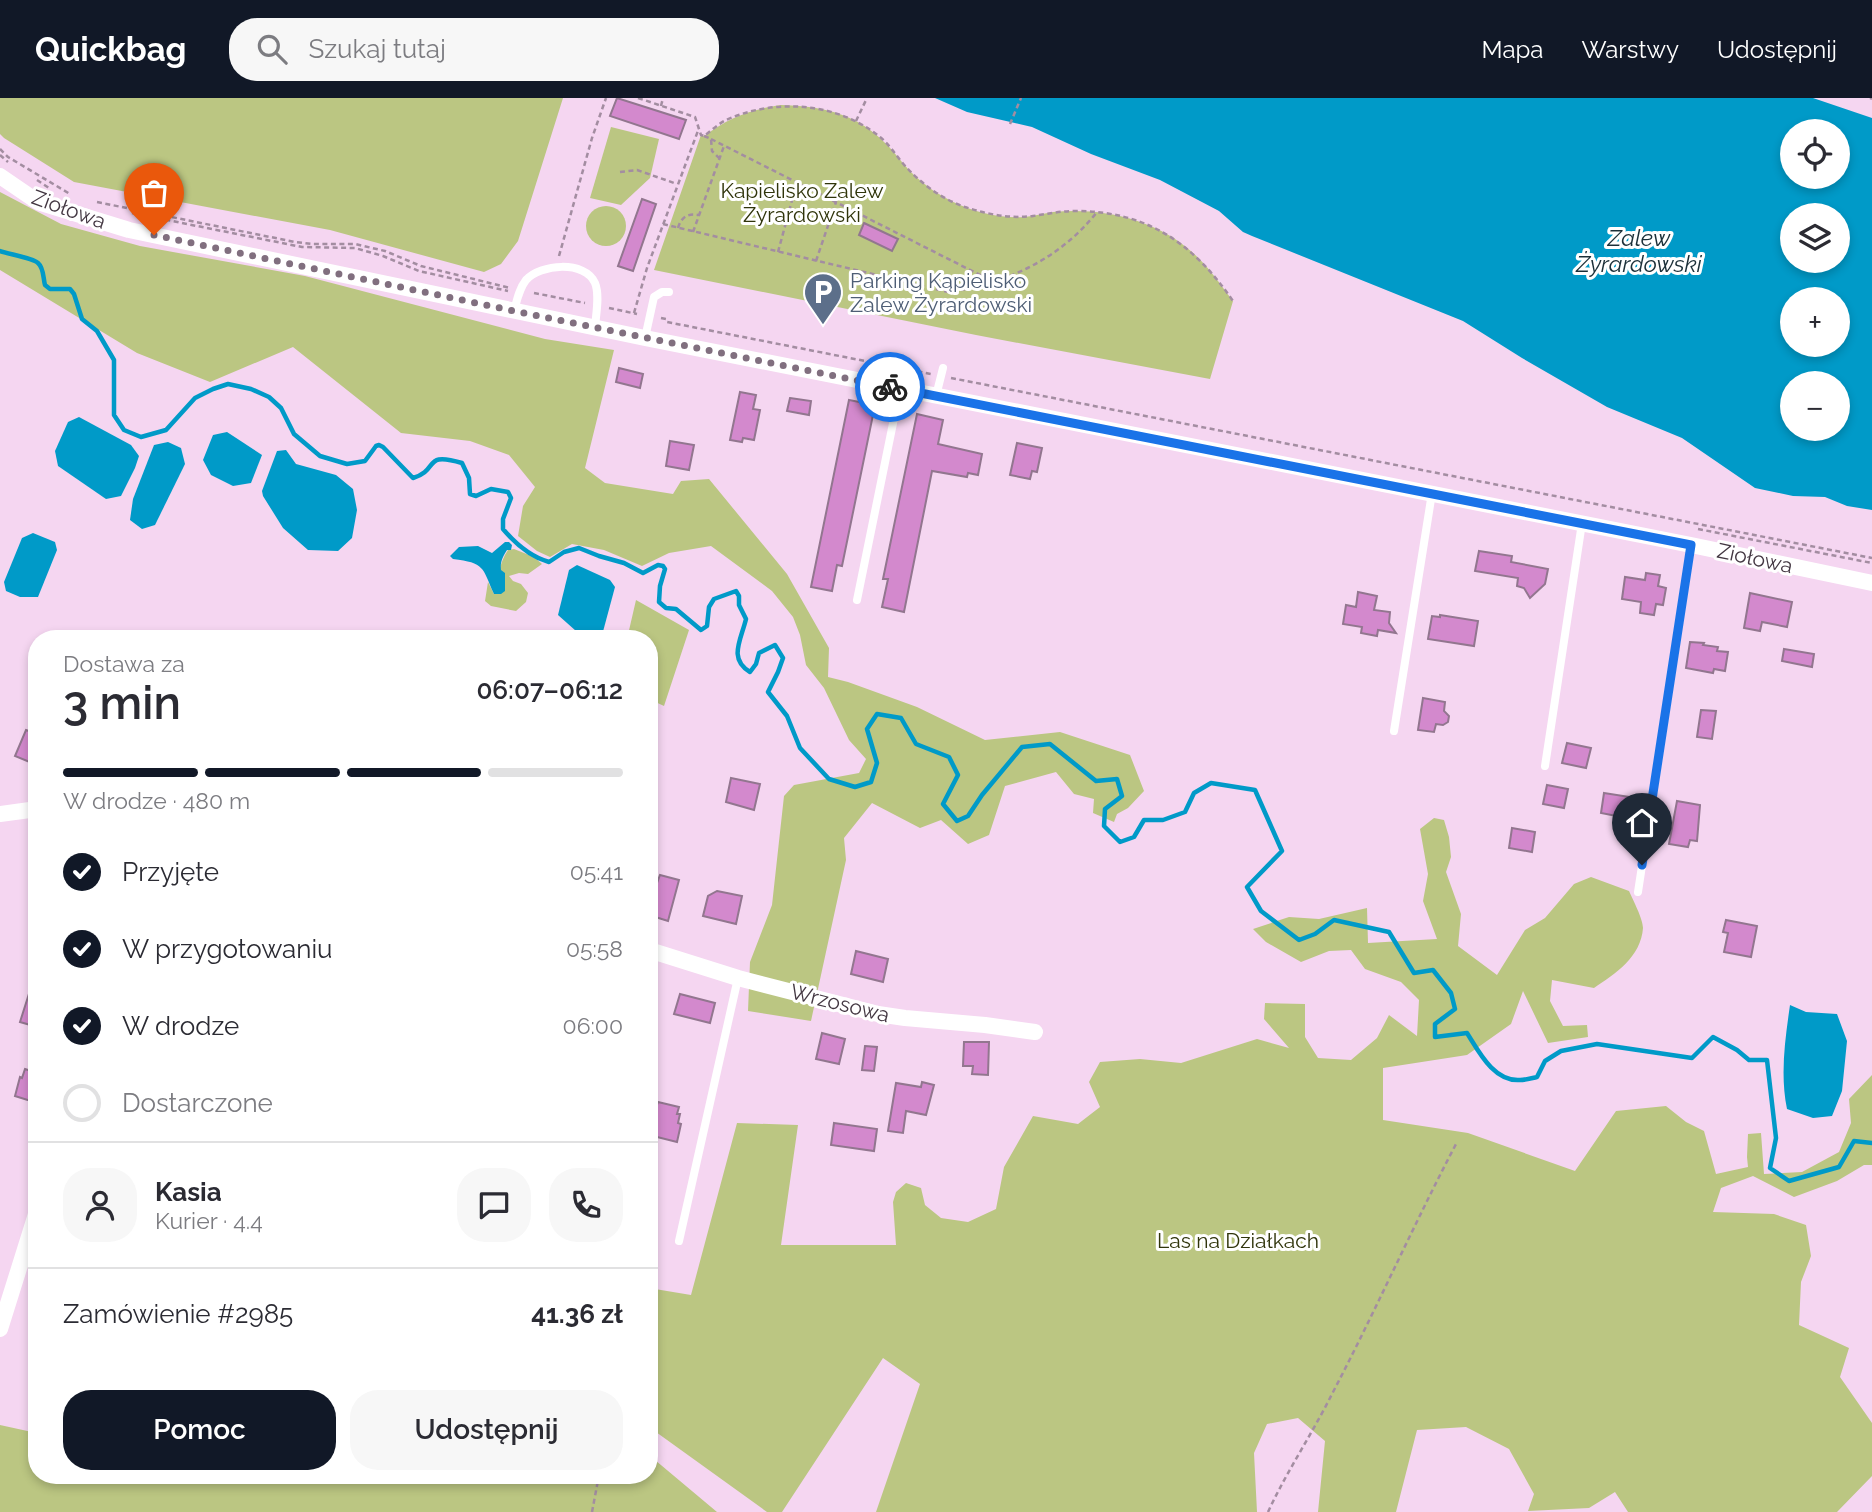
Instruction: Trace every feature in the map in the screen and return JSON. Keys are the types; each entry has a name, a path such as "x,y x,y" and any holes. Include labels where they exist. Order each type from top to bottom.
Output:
{"street":[{"name":"Ziołowa","path":"0,176 38,202 129,230 936,397 1582,523 1872,583"},
{"path":"0,814 28,810"},
{"name":"Wrzosowa","path":"658,953 738,978 891,1016 1035,1032"},
{"path":"0,1329 28,1240"}],"lane":[{"path":"514,311 520,290 526,281 541,270 555,267 574,269 589,275 594,281 597,291 595,327"},
{"path":"645,338 654,297 662,292 670,292"},
{"path":"936,397 942,372"},
{"path":"857,600 900,389"},
{"path":"1394,731 1432,494"},
{"path":"1545,766 1582,523"},
{"path":"1638,892 1691,545"},
{"path":"679,1241 738,978"}],"path":[{"path":"559,256 606,98"},
{"path":"639,98 695,117 701,135 995,282"},
{"path":"661,106 663,98"},
{"path":"856,121 867,98"},
{"path":"1010,124 1021,98"},
{"path":"704,136 724,121 759,108 781,105 817,107 840,114 881,138 923,183 961,205 1012,217 1097,212 1144,223 1167,234 1190,250 1233,301"},
{"path":"634,313 647,268 699,128"},
{"path":"711,139 712,151 720,159"},
{"path":"694,232 724,146"},
{"path":"0,149 51,184 79,198"},
{"path":"620,172 637,170 678,184"},
{"path":"778,252 797,183"},
{"path":"92,201 295,242 355,244 385,251 421,266 681,324 942,372 1872,558"},
{"path":"816,261 836,202"},
{"path":"663,224 948,292 970,289 1017,274 1070,240 1097,212"},
{"path":"678,228 685,216 699,216"},
{"path":"1268,1512 1332,1395 1456,1144"},
{"path":"592,1512 597,1484"}],"green space":[{"path":"0,98 563,98 518,241 501,264 484,272 330,230 74,182 0,134"},
{"name":"Kapielisko Zalew Żyrardowski","path":"781,105 822,109 860,123 886,144 926,185 968,208 1014,217 1071,211 1109,214 1145,224 1178,241 1214,275 1233,301 1210,379 654,270 701,135 704,136 740,115"},
{"path":"611,127 659,139 650,178 621,205 590,198"},
{"path":"0,192 61,224 140,246 305,276 545,339 614,350 585,468 605,483 673,494 681,481 709,479 787,574 829,648 828,677 917,707 985,740 1060,732 1130,755 1144,791 1128,808 1117,814 1114,822 1093,813 1094,799 1074,794 1056,772 1005,786 989,835 968,844 941,820 920,828 872,803 844,838 846,860 811,1021 748,1011 750,962 772,905 784,796 794,785 859,773 866,759 849,740 824,688 806,665 793,617 772,591 711,546 669,553 642,566 604,550 572,544 550,557 537,551 518,536 523,506 535,487 509,455 470,441 401,433 293,347 210,382 137,353 0,270"},
{"path":"606,206 620,212 626,226 620,240 606,246 592,240 586,226 592,212"},
{"path":"514,549 534,557 542,564 528,574 509,576 528,593 526,602 516,611 491,606 485,601 488,582 494,594 503,560 508,550"},
{"path":"636,600 689,630 664,706 658,703 658,630 629,630"},
{"name":"Las na Działkach","path":"1434,818 1444,820 1451,857 1446,872 1461,914 1458,946 1497,975 1525,930 1545,918 1574,884 1591,877 1629,891 1643,928 1637,948 1626,964 1594,988 1552,980 1550,1001 1563,1026 1587,1025 1588,1037 1548,1043 1523,991 1511,1024 1467,1055 1383,1068 1383,1120 1468,1133 1575,1171 1616,1111 1666,1106 1686,1122 1704,1131 1716,1174 1748,1167 1748,1134 1761,1133 1764,1174 1802,1172 1839,1152 1851,1123 1849,1099 1872,1075 1872,1165 1864,1165 1837,1181 1794,1197 1753,1176 1721,1188 1713,1212 1774,1214 1806,1225 1811,1256 1801,1282 1799,1325 1849,1348 1840,1377 1872,1423 1872,1476 1837,1512 1628,1512 1615,1492 1589,1508 1528,1511 1534,1494 1509,1449 1466,1427 1417,1430 1396,1512 1318,1512 1325,1441 1298,1418 1267,1424 1254,1453 1257,1512 876,1512 920,1384 883,1358 782,1512 767,1512 658,1433 658,1290 691,1295 737,1123 798,1125 781,1245 896,1245 893,1202 896,1192 906,1183 921,1188 925,1205 941,1218 968,1222 996,1209 1004,1167 1033,1116 1078,1124 1100,1107 1089,1082 1100,1062 1140,1059 1181,1063 1257,1039 1289,1048 1264,1019 1265,1003 1305,1004 1305,1037 1318,1058 1351,1060 1377,1038 1389,1015 1417,1036 1419,1000 1401,982 1365,969 1351,950 1329,951 1301,962 1266,942 1253,929 1289,917 1319,919 1367,908 1368,943 1437,939 1423,901 1428,874 1420,829"},
{"path":"0,1425 28,1431 28,1484 658,1484 658,1463 717,1512 0,1512"}],"water":[{"name":"Zalew Żyrardowski","path":"935,98 1813,98 1872,118 1872,510 1847,506 1825,497 1793,496 1755,488 1682,438 1607,407 1463,321 1243,232 1219,211 1160,180 1091,154 1032,127 967,112"},
{"path":"79,417 131,445 139,456 121,496 106,499 58,466 55,451 68,422"},
{"path":"227,432 262,455 251,483 233,486 211,475 203,460 213,435"},
{"path":"168,442 181,448 185,464 155,525 142,529 130,520 133,499 154,445"},
{"path":"286,450 296,464 336,475 353,489 357,510 352,538 338,551 308,550 283,528 263,496 262,491 277,451"},
{"path":"33,533 55,542 57,550 38,597 20,597 6,591 4,582 22,538"},
{"path":"505,542 512,545 501,562 501,570 505,573 505,591 501,594 494,594 484,572 477,565 450,556 459,547 478,546 492,553"},
{"path":"577,565 610,580 615,587 603,630 575,630 558,615 569,570"},
{"path":"1790,1005 1806,1012 1837,1014 1847,1041 1842,1091 1832,1116 1813,1118 1787,1109 1784,1070"}],"building":[{"path":"617,98 686,120 679,139 610,116"},
{"path":"642,199 656,204 633,271 618,266"},
{"path":"864,223 898,239 892,251 859,235"},
{"path":"619,368 643,374 640,388 616,382"},
{"path":"740,392 756,395 753,409 760,410 754,440 743,438 742,442 730,440"},
{"path":"790,398 811,401 809,415 787,411"},
{"path":"849,400 875,405 842,566 837,565 832,591 811,587"},
{"path":"917,414 943,420 938,444 982,454 978,475 968,473 967,477 932,471 904,612 882,607 888,579 883,579"},
{"path":"670,441 694,445 689,470 666,466"},
{"path":"1017,443 1042,448 1037,472 1032,471 1030,479 1010,475"},
{"path":"1479,551 1512,556 1511,562 1548,569 1545,584 1530,598 1524,588 1517,586 1518,578 1475,571"},
{"path":"1646,573 1660,575 1658,586 1666,588 1663,605 1656,604 1654,615 1640,613 1641,602 1622,599 1625,577 1645,580"},
{"path":"1358,592 1377,596 1374,610 1390,612 1389,623 1396,633 1378,630 1377,636 1361,633 1362,627 1343,624 1346,605 1356,607"},
{"path":"1750,593 1792,602 1787,627 1762,622 1760,631 1744,628"},
{"path":"1432,616 1478,621 1474,646 1428,639"},
{"path":"1690,642 1704,643 1703,645 1718,647 1717,651 1728,652 1725,671 1714,669 1713,673 1686,668"},
{"path":"1784,649 1814,654 1812,667 1782,661"},
{"path":"1423,698 1445,702 1444,711 1449,716 1448,722 1443,725 1436,724 1434,732 1418,730"},
{"path":"1701,710 1716,711 1712,739 1697,737"},
{"path":"26,730 28,731 28,761 15,756"},
{"path":"1567,743 1591,748 1586,768 1562,763"},
{"path":"731,778 760,784 754,810 726,802"},
{"path":"1547,785 1568,789 1564,808 1543,804"},
{"path":"1604,793 1630,797 1627,818 1601,813"},
{"path":"1677,801 1700,805 1697,841 1690,840 1688,847 1669,844"},
{"path":"1512,828 1535,832 1532,852 1509,848"},
{"path":"660,875 679,880 668,921 658,918"},
{"path":"717,891 742,896 736,924 703,916 708,896"},
{"path":"1726,920 1757,926 1751,957 1724,952 1728,933 1723,932"},
{"path":"856,951 888,959 883,982 851,974"},
{"path":"680,994 715,1003 710,1023 674,1014"},
{"path":"28,997 28,1024 20,1022"},
{"path":"822,1033 845,1039 839,1064 816,1059"},
{"path":"964,1042 989,1042 988,1075 972,1074 973,1066 963,1066"},
{"path":"865,1046 877,1047 874,1071 862,1070"},
{"path":"25,1069 28,1070 28,1100 15,1096 20,1077 22,1078"},
{"path":"922,1082 934,1085 926,1115 906,1111 903,1133 888,1131 896,1083 921,1087"},
{"path":"658,1102 679,1107 678,1123 681,1124 677,1142 658,1137"},
{"path":"834,1123 877,1129 874,1151 831,1145"}],"waterway":[{"path":"0,251 36,261 40,265 45,285 50,289 70,289 74,294 82,319 97,331 114,360 114,415 124,430 141,437 166,430 195,398 213,389 228,384 251,389 269,397 281,408 294,434 320,456 347,464 365,461 379,445 413,478 421,475 436,460 462,463 469,478 470,494 476,496 491,489 508,492 511,498 503,519 503,529 523,548 542,560 549,562 564,552 579,548 624,563 643,573 658,565 663,566 665,569 659,602 666,608 676,609 701,630 707,626 709,607 714,599 736,591 746,619 738,648 739,661 750,672 759,653 775,645 783,658 768,692 787,716 800,748 829,779 855,787 871,782 877,763 867,729 877,714 901,718 916,744 949,757 958,775 943,804 957,821 968,816 1022,747 1050,744 1096,781 1117,779 1122,796 1105,809 1104,826 1120,842 1134,837 1144,820 1163,820 1185,812 1194,793 1211,783 1255,790 1282,851 1247,887 1261,911 1299,940 1315,934 1334,920 1389,932 1414,973 1433,970 1451,993 1455,1009 1435,1024 1435,1037 1467,1033 1488,1064 1502,1076 1520,1080 1537,1077 1545,1061 1561,1051 1597,1044 1692,1058 1713,1037 1749,1060 1767,1060 1776,1138 1770,1168 1789,1181 1839,1167 1854,1141 1872,1143"}],"way so far":[{"path":"154,235 890,387"}],"place":[{"name":"Parking Kąpielisko Zalew Żyrardowski","path":"823,326"}],"route":[{"path":"890,387 1691,545 1642,865"}]}
